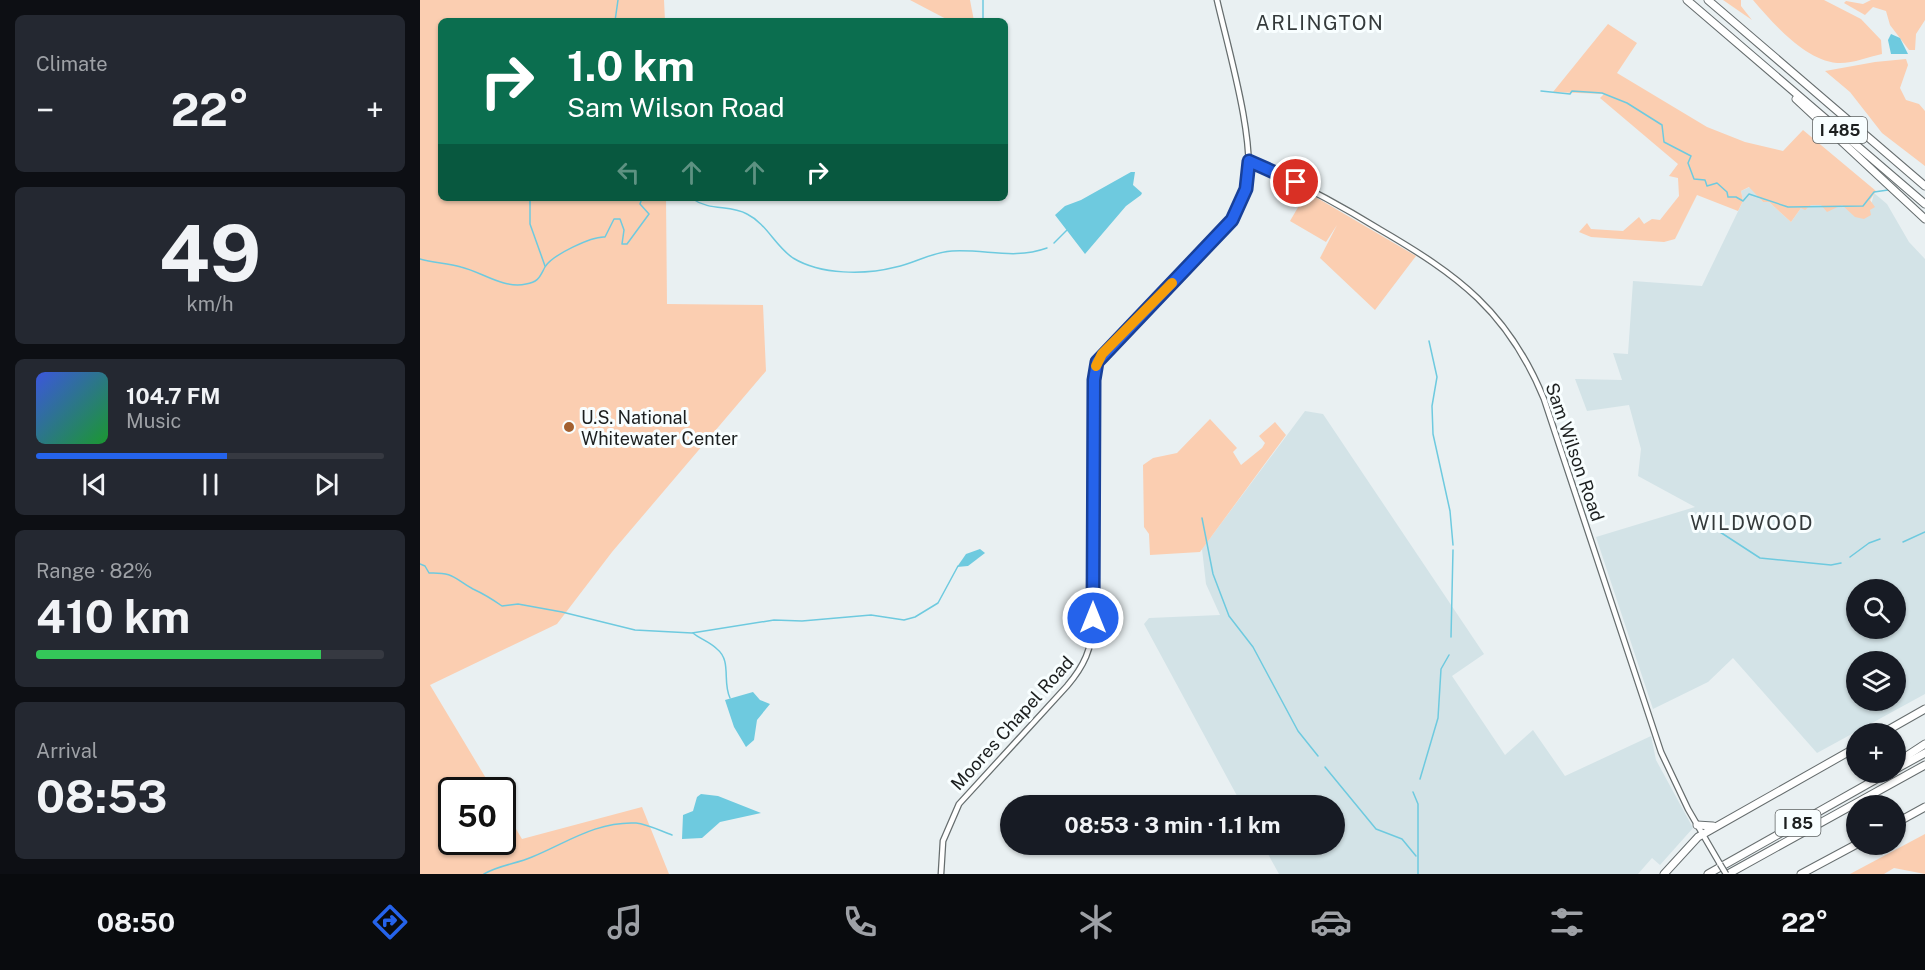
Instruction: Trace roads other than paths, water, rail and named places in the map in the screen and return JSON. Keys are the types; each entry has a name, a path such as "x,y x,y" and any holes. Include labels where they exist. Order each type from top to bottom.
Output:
{"highway":[{"name":"I 485","path":"1687,0 1925,204"},
{"name":"I 485","path":"1708,0 1925,186"},
{"path":"1753,58 1925,219"},
{"path":"1900,723 1925,709"},
{"path":"1906,756 1925,744"},
{"path":"1664,874 1702,835 1846,753"},
{"path":"1906,763 1925,753"},
{"name":"I 85","path":"1727,874 1925,767"},
{"path":"1809,817 1863,783"},
{"name":"I 85","path":"1708,874 1869,783"},
{"path":"1906,817 1925,807"},
{"path":"1697,825 1710,827 1724,822"},
{"path":"1801,874 1846,850"}],"main road":[{"name":"Moores Chapel Road","path":"941,874 944,834 959,804 1067,686 1081,669 1089,652 1093,622 1094,380 1097,362 1232,220 1246,189 1249,161 1218,0"},
{"name":"Sam Wilson Road","path":"1249,161 1309,188 1437,263 1471,289 1510,335 1533,372 1544,399 1661,752 1702,835 1727,874"}],"water":[{"path":"1891,34 1900,38 1908,54 1891,54 1888,40"},
{"path":"1131,172 1135,172 1133,185 1142,193 1141,195 1126,206 1085,254 1055,215 1065,206 1081,200"},
{"path":"980,549 985,553 968,566 957,567 966,554"},
{"path":"753,692 760,700 770,704 757,720 754,740 746,747 734,727 725,700"},
{"path":"701,794 718,796 761,813 720,822 702,838 682,839 683,815 693,811 697,797"}],"waterway":[{"path":"615,18 618,0"},
{"path":"983,0 983,18"},
{"path":"1541,91 1570,94 1572,91 1602,93 1627,103 1662,125 1664,142 1691,156 1688,163 1694,179 1705,180 1707,186 1717,183 1727,192 1728,197 1736,197 1743,201 1749,194 1788,207 1863,206 1874,192 1888,190"},
{"path":"530,201 530,224 545,266"},
{"path":"420,259 469,269 509,284 534,282 549,262 556,257 573,247 605,237 614,219 620,219 624,230 622,244 627,244 649,214 640,204 641,201"},
{"path":"696,201 747,214 760,223 793,258 817,268 843,272 884,270 937,253 952,251 1011,254 1047,248"},
{"path":"1054,243 1067,230"},
{"path":"1429,341 1437,377 1432,406 1433,434 1450,511 1453,545"},
{"path":"1202,518 1213,574 1229,616 1253,647 1298,731 1318,756"},
{"path":"1720,532 1760,558 1831,565 1841,563"},
{"path":"1903,542 1925,532"},
{"path":"1850,557 1869,543 1880,539"},
{"path":"1451,637 1453,550"},
{"path":"420,564 425,566 429,573 454,577 502,606 518,604 635,630 692,633 774,620 802,621 871,615 904,620 915,617 938,603 958,566"},
{"path":"693,633 722,654 730,698"},
{"path":"1420,779 1438,718 1441,669 1449,655"},
{"path":"1325,767 1376,829 1402,839 1416,856"},
{"path":"1413,792 1418,804 1418,874"},
{"path":"484,874 526,859 595,829 622,823 649,826 672,835"}],"place":[{"name":"U.S. National Whitewater Center","path":"569,427"}],"district":[{"name":"ARLINGTON","path":"1320,23"},
{"name":"WILDWOOD","path":"1752,523"}]}
